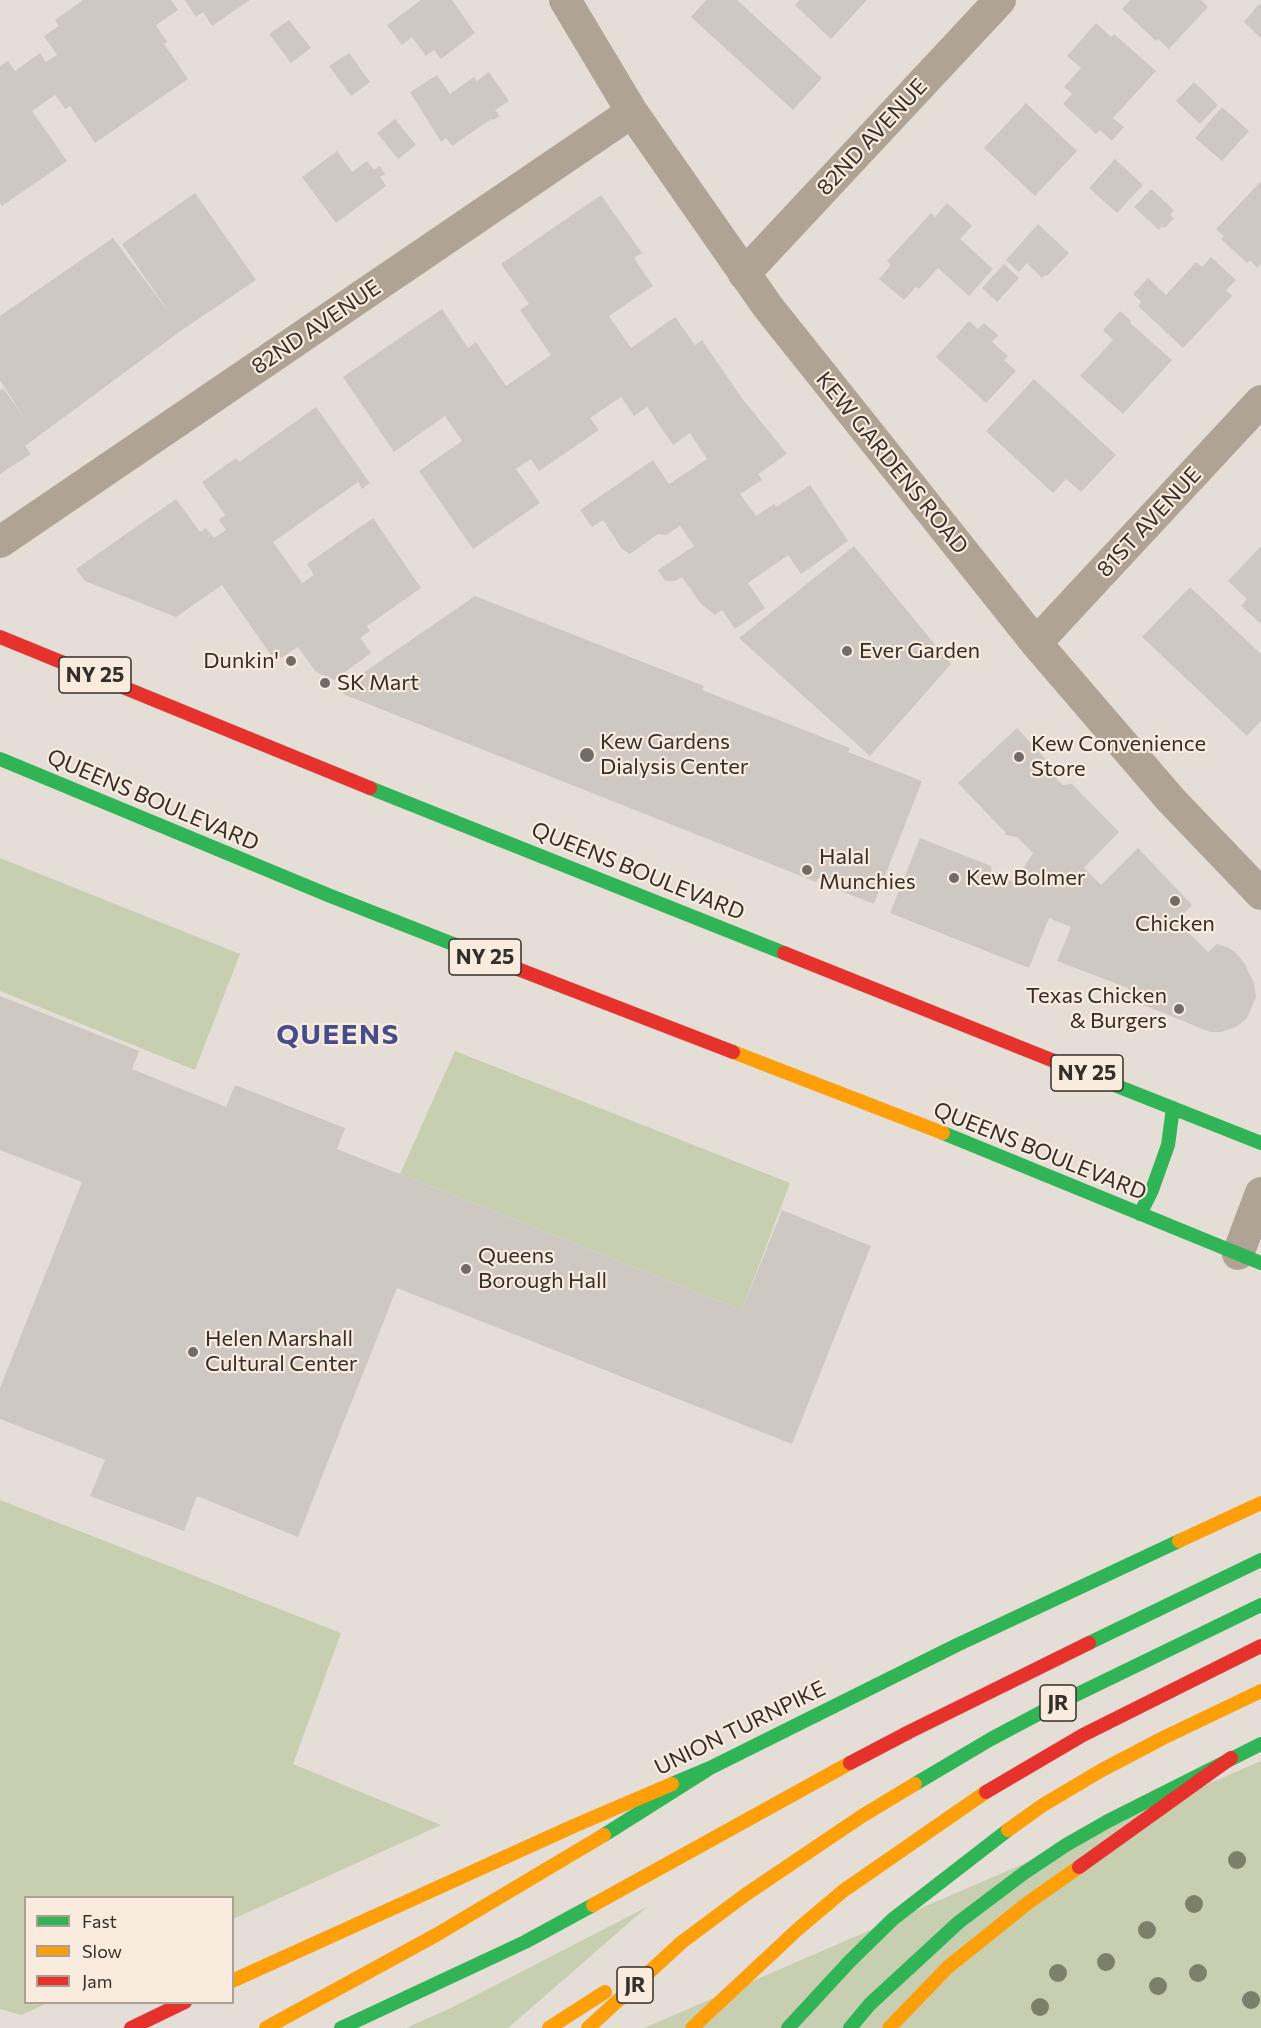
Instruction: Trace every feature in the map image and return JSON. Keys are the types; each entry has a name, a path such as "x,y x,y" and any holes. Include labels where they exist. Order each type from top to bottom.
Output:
{"main road":[{"name":"QUEENS BOULEVARD","path":"0,637 373,789 1261,1143"},
{"name":"QUEENS BOULEVARD","path":"0,759 328,895 973,1145 1250,1259"},
{"path":"1140,1214 1152,1190 1168,1144 1173,1108"},
{"name":"UNION TURNPIKE","path":"234,1980 576,1825 710,1768 957,1645 1261,1503"},
{"path":"340,2028 525,1942 909,1732 1261,1560"},
{"name":"JR","path":"588,2028 682,1942 745,1895 862,1816 1055,1705 1261,1605"},
{"name":"JR","path":"692,2028 790,1936 843,1891 969,1802 1083,1735 1261,1646"},
{"path":"788,2028 850,1961 893,1919 987,1844 1043,1805 1101,1770 1261,1691"},
{"path":"850,2028 870,2004 951,1929 1024,1873 1108,1821 1261,1744"},
{"path":"889,2028 948,1967 1029,1902 1231,1758"},
{"path":"266,2028 436,1935 588,1845 710,1768"},
{"path":"549,2028 682,1942"},
{"path":"131,2028 181,2004"}],"street":[{"name":"KEW GARDENS ROAD","path":"566,0 632,112 744,274 1036,642 1171,800 1261,894"},
{"name":"82ND AVENUE","path":"744,274 1000,0"},
{"name":"82ND AVENUE","path":"0,542 632,112"},
{"name":"81ST AVENUE","path":"1036,642 1261,401"},
{"path":"1250,1259 1261,1193"}],"green space":[{"path":"0,858 240,954 195,1070 0,991"},
{"path":"455,1051 790,1183 742,1310 400,1174"},
{"path":"0,1500 341,1633 293,1764 441,1825 234,1919 234,1896 24,1896 24,2004 46,2004 21,2015 0,2009"},
{"path":"1261,1761 1261,2028 644,2028"},
{"path":"647,1907 508,2028 406,2028 451,2008"}],"building":[{"path":"83,0 171,0 178,10 156,25 167,42 164,44 188,79 95,143 70,106 65,109 55,95 32,111 67,161 2,206 0,203 0,66 8,61 15,71 40,53 46,62 57,55 44,36 59,26 55,20"},
{"path":"185,0 250,0 212,26 203,12 196,17"},
{"path":"421,0 452,0 475,33 441,59 434,50 426,56 412,37 402,45 387,25"},
{"path":"706,0 737,0 822,78 793,110 691,17"},
{"path":"800,0 867,0 831,39 795,5"},
{"path":"1130,0 1201,0 1208,7 1169,49 1158,39 1156,41 1122,9"},
{"path":"1259,4 1261,5 1261,38 1244,22"},
{"path":"289,20 311,48 291,63 269,34"},
{"path":"1096,23 1111,37 1114,34 1156,71 1113,118 1124,127 1112,141 1100,130 1096,134 1063,104 1072,94 1064,87 1081,68 1067,56"},
{"path":"349,53 370,82 351,96 329,66"},
{"path":"489,72 509,101 495,110 500,116 491,119 452,146 446,138 441,142 410,92 437,75 450,94 474,77 477,81"},
{"path":"1194,82 1218,105 1200,124 1176,101"},
{"path":"1026,103 1077,151 1035,196 984,148"},
{"path":"1222,107 1249,131 1222,161 1195,138"},
{"path":"395,119 416,145 398,159 377,133"},
{"path":"337,151 352,172 367,161 374,170 380,166 385,174 380,177 386,186 336,223 302,177"},
{"path":"1115,159 1143,185 1117,213 1089,188"},
{"path":"1261,181 1261,264 1257,268 1250,260 1247,263 1221,239 1224,236 1216,229"},
{"path":"1151,189 1174,210 1170,215 1174,218 1165,228 1162,226 1159,230 1134,207"},
{"path":"195,193 256,280 182,330 25,446 31,454 0,474 0,390 3,388 23,416 0,380 0,316 113,238 171,315 122,244"},
{"path":"601,195 642,253 634,258 653,286 609,316 631,348 675,317 695,345 702,340 741,397 787,454 758,474 762,480 740,494 756,516 774,504 776,507 810,485 848,541 801,574 788,555 748,583 765,608 735,629 722,610 715,615 701,604 682,577 675,581 665,581 658,570 694,546 680,526 666,535 658,534 630,554 622,549 603,520 592,527 580,510 653,460 669,484 707,459 690,433 673,445 647,407 634,416 621,397 590,418 599,430 539,471 531,459 516,469 540,503 473,549 419,471 462,441 445,416 394,452 343,377 442,309 468,348 476,342 506,386 551,355 520,310 529,304 501,264"},
{"path":"947,203 972,226 960,239 993,269 969,296 938,268 919,289 916,287 904,300 879,279 891,265 887,261 931,213 935,217"},
{"path":"1038,224 1069,253 1047,276 1042,278 1027,263 1019,272 1006,260"},
{"path":"1211,257 1236,280 1226,290 1232,296 1183,348 1138,306 1141,302 1133,294 1148,278 1166,295 1196,262 1202,267"},
{"path":"1004,264 1019,278 997,302 982,288"},
{"path":"1120,311 1131,321 1130,323 1172,360 1123,414 1080,376 1113,340 1103,330"},
{"path":"969,321 978,329 984,323 998,335 992,342 1008,356 1004,360 1016,371 986,403 936,357"},
{"path":"1034,379 1116,455 1081,492 1066,479 1053,493 986,431"},
{"path":"316,407 370,483 362,489 358,482 273,542 302,583 314,575 307,564 373,518 421,588 367,626 370,631 360,638 371,653 334,680 316,672 298,647 281,658 271,655 222,585 176,617 85,581 76,569 176,499 200,532 206,528 214,538 226,530 219,520 225,515 202,482 236,458 239,462"},
{"name":"Ever Garden","path":"854,546 951,664 870,756 739,638"},
{"path":"1261,546 1261,624 1241,606 1247,599 1228,581"},
{"path":"1190,587 1261,654 1261,721 1247,736 1142,637"},
{"path":"475,596 704,686 702,690 850,748 848,752 922,781 874,904 834,888 835,884 818,878 816,882 343,694 347,684"},
{"name":"Kew Bolmer","path":"1017,728 1056,770 1057,780 1063,785 1072,784 1119,832 1084,868 1101,885 1138,848 1192,905 1177,921 1208,952 1217,944 1227,947 1235,952 1244,963 1254,983 1256,997 1247,1018 1236,1027 1221,1032 1210,1032 1124,997 1128,988 1057,961 1071,927 1049,918 1029,968 890,913 920,838 991,866 992,873 1014,882 1033,853 1017,837 1005,835 1006,833 958,783"},
{"name":"Queens Borough Hall","path":"0,996 139,1051 132,1069 226,1107 235,1085 345,1128 337,1149 742,1310 782,1210 871,1246 792,1444 397,1288 298,1537 197,1496 184,1531 90,1496 105,1460 0,1419 0,1388 82,1182 0,1150"}],"traffic: fast":[{"path":"0,759 328,895 471,951"},
{"path":"370,788 784,953"},
{"path":"1074,1069 1261,1143"},
{"path":"1140,1214 1152,1190 1168,1145 1173,1108"},
{"path":"943,1133 1261,1263"},
{"path":"672,1784 710,1768 957,1645 1179,1541"},
{"path":"1089,1643 1261,1560"},
{"path":"915,1784 991,1739 1055,1705 1261,1605"},
{"path":"850,2028 870,2004 959,1922 1024,1873 1108,1821 1261,1744"},
{"path":"604,1835 710,1768"},
{"path":"788,2028 850,1961 893,1919 1008,1830"},
{"path":"341,2028 525,1942 593,1905"}],"traffic: slow":[{"path":"733,1052 943,1133"},
{"path":"1179,1541 1261,1503"},
{"path":"1008,1830 1043,1805 1102,1770 1261,1691"},
{"path":"593,1905 850,1763"},
{"path":"234,1980 576,1825 672,1784"},
{"path":"588,2028 682,1942 745,1895 862,1816 915,1784"},
{"path":"692,2028 798,1929 843,1891 986,1792"},
{"path":"266,2028 436,1935 604,1835"},
{"path":"889,2028 948,1967 1029,1902 1079,1867"},
{"path":"549,2028 605,1992"}],"traffic: jam":[{"path":"0,637 370,788"},
{"path":"471,951 733,1052"},
{"path":"784,953 1074,1069"},
{"path":"850,1763 1089,1643"},
{"path":"986,1792 1083,1735 1261,1646"},
{"path":"1079,1867 1231,1758"},
{"path":"131,2028 181,2004"}],"place":[{"name":"Ever Garden","path":"847,651"},
{"name":"Dunkin'","path":"291,661"},
{"name":"SK Mart","path":"325,683"},
{"name":"Kew Gardens Dialysis Center","path":"587,755"},
{"name":"Kew Convenience Store","path":"1019,757"},
{"name":"Halal Munchies","path":"807,870"},
{"name":"Kew Bolmer","path":"954,878"},
{"name":"Chicken","path":"1175,901"},
{"name":"Texas Chicken & Burgers","path":"1179,1009"},
{"name":"Queens Borough Hall","path":"466,1269"},
{"name":"Helen Marshall Cultural Center","path":"193,1352"}],"district":[{"name":"QUEENS","path":"338,1035"}]}
